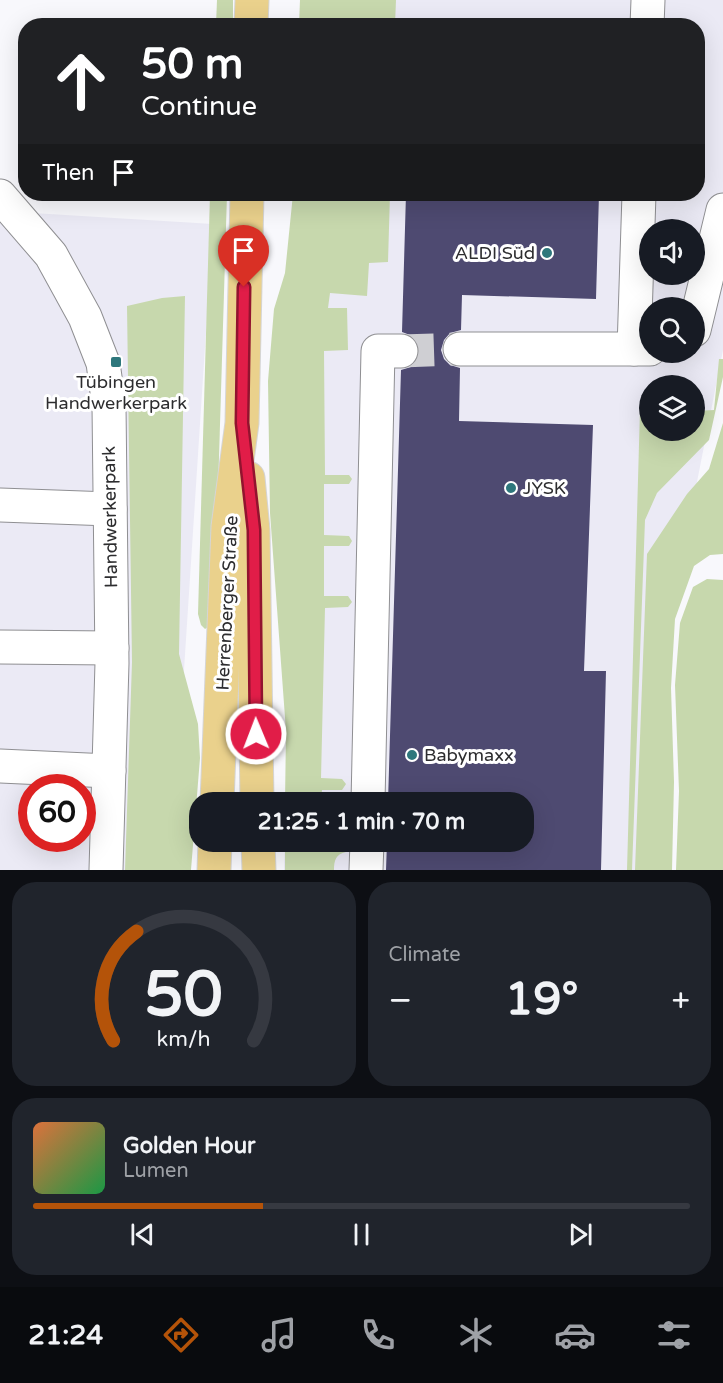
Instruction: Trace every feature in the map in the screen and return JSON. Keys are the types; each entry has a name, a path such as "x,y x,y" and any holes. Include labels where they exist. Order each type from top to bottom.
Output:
{"main road":[{"path":"251,18 252,0"},
{"path":"242,423 247,201"},
{"name":"Herrenberger Straße","path":"217,792 228,526 242,423"},
{"name":"Herrenberger Straße","path":"242,423 254,530 257,792"},
{"path":"214,870 215,852"},
{"path":"258,852 258,870"}],"street":[{"path":"647,18 648,0"},
{"name":"Handwerkerpark","path":"0,196 51,255 86,316 103,363 109,406 112,648 106,870"},
{"path":"639,201 641,297"},
{"path":"702,297 723,210"},
{"path":"460,349 639,349"},
{"path":"368,792 378,351 401,351"},
{"path":"0,505 110,509"},
{"path":"0,647 112,648"},
{"path":"0,766 109,771"},
{"path":"366,870 367,852"}],"shaded area":[{"path":"309,0 723,0 723,350 694,497 651,567 643,870 284,870 285,852 534,852 534,792 287,792 304,201 705,201 705,18 308,18"},
{"path":"0,211 213,224 171,870 0,870"}],"green space":[{"path":"217,0 233,0 233,18 216,18"},
{"path":"300,0 396,0 395,18 299,18"},
{"path":"210,201 227,201 214,623 205,629 201,625 198,614"},
{"path":"292,201 390,201 388,262 369,263 367,296 330,293 328,308 347,308 348,350 324,351 325,475 349,475 352,479 349,484 324,484 324,535 349,536 352,541 349,546 324,546 324,596 348,596 352,602 348,607 325,608 321,778 342,779 346,784 342,790 285,792 286,731 270,513 268,381 274,309 285,273"},
{"path":"185,296 179,654 198,724 200,758 197,792 189,792 189,852 192,852 191,870 125,870 132,662 127,306 162,298"},
{"path":"719,359 723,359 723,377 709,440 657,493 645,520 632,870 627,870 639,441 705,441 705,410 714,410"},
{"path":"723,423 723,554 710,555 694,566 675,619 671,688 674,782 672,870 635,870 647,554 687,494 709,469"},
{"path":"707,579 723,580 723,870 676,870 679,791 675,685 680,623 693,587"},
{"path":"285,852 346,852 336,858 334,870 285,870"}],"building":[{"path":"406,201 599,201 596,299 462,295 461,330 450,333 444,340 441,350 444,359 450,365 460,368 459,421 593,425 584,671 606,671 601,870 386,870 387,852 534,852 534,792 388,792 401,370 411,367 420,352 417,341 402,332"}],"tunnel":[{"path":"401,351 460,349"}],"place":[{"name":"ALDI Süd","path":"547,253"},
{"name":"Tübingen Handwerkerpark","path":"116,362"},
{"name":"JYSK","path":"511,488"},
{"name":"Babymaxx","path":"412,755"}],"route":[{"path":"244,287 242,423 254,530 256,734"}]}
